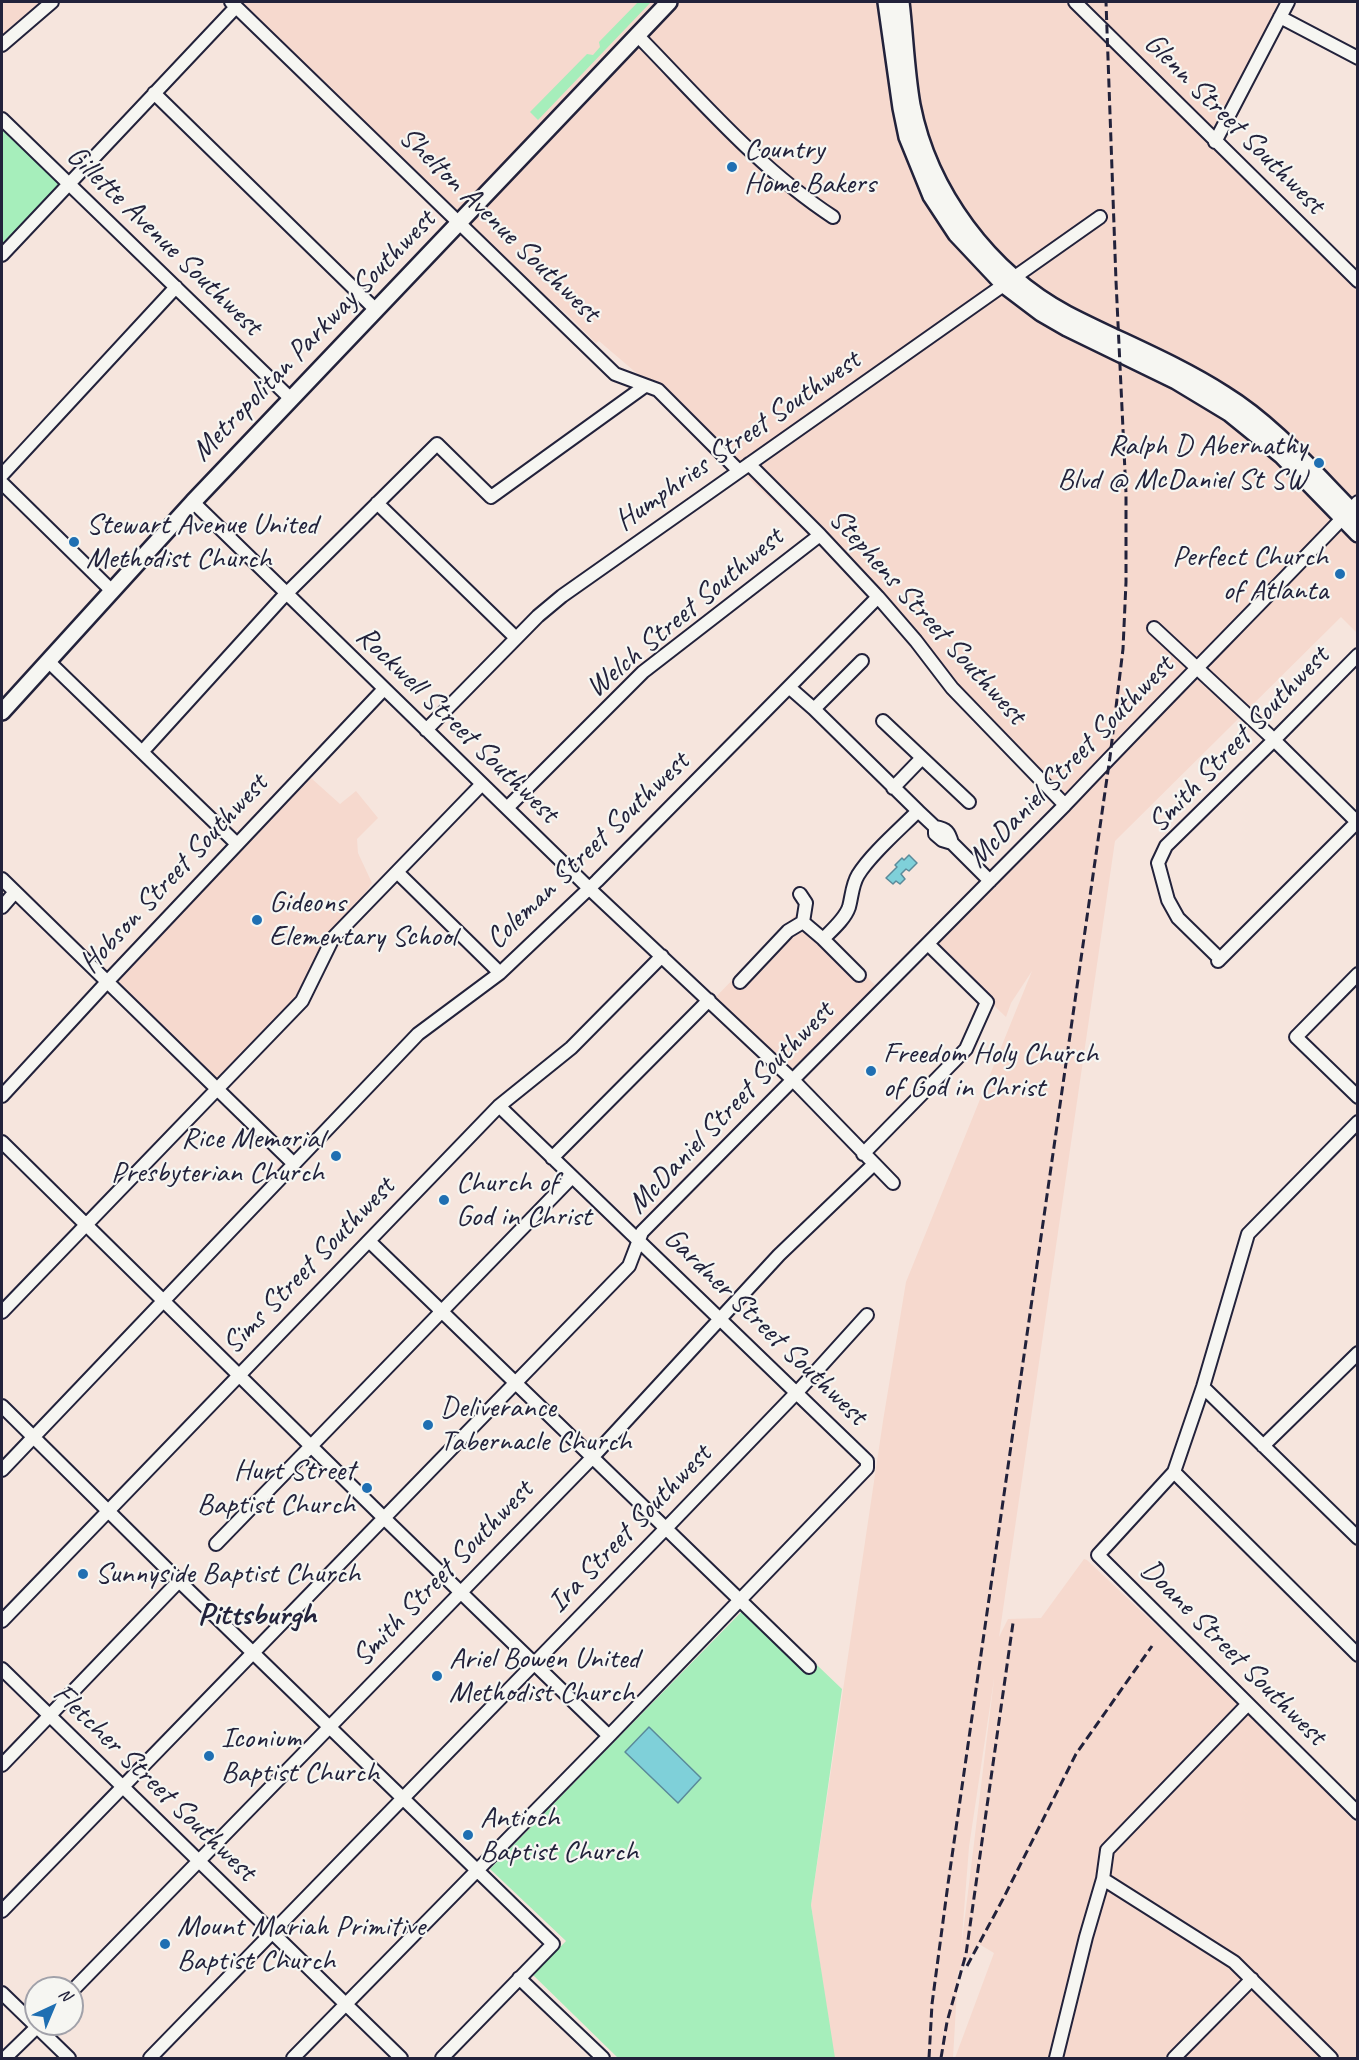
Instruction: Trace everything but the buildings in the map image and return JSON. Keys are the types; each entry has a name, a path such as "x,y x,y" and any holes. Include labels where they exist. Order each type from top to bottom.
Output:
{"main road":[{"name":"Metropolitan Parkway Southwest","path":"2,712 193,502 669,2"},
{"path":"886,2 907,137 931,196 956,234 1009,282"},
{"path":"901,2 912,105 933,169 962,220 1027,304 1059,324 1176,381 1229,413 1352,512 1358,534"}],"street":[{"path":"2,45 52,2"},
{"name":"Glenn Street Southwest","path":"1075,2 1358,282"},
{"path":"1215,142 1288,2"},
{"path":"2,255 234,4"},
{"name":"Shelton Avenue Southwest","path":"234,4 615,374 658,390 744,467"},
{"path":"1280,17 1358,58"},
{"path":"637,35 764,164 812,204 832,217"},
{"path":"154,93 376,310"},
{"name":"Gillette Avenue Southwest","path":"2,119 291,399"},
{"name":"Humphries Street Southwest","path":"426,730 516,638 562,596 1100,217"},
{"path":"2,475 176,286"},
{"path":"142,752 287,594 437,444 491,497 645,386"},
{"name":"Stephens Street Southwest","path":"744,467 820,535 916,641 952,688 1065,806"},
{"path":"2,483 112,591"},
{"name":"Rockwell Street Southwest","path":"193,502 589,889 793,1080 893,1183"},
{"path":"378,503 516,638"},
{"name":"McDaniel Street Southwest","path":"2,1911 629,1266 642,1232 1065,806 1125,741 1352,512"},
{"name":"Welch Street Southwest","path":"507,808 643,672 820,535"},
{"name":"Coleman Street Southwest","path":"2,1470 418,1034 501,973 794,692 878,597"},
{"path":"1155,628 1357,822"},
{"name":"Smith Street Southwest","path":"1357,822 1219,960 1178,918 1168,900 1158,863 1166,846 1358,655"},
{"path":"48,661 237,844"},
{"path":"814,709 862,661"},
{"name":"Hobson Street Southwest","path":"2,1096 384,689"},
{"path":"794,692 935,827 935,834 942,840 952,843 990,881"},
{"path":"883,720 921,759 969,802"},
{"path":"893,788 921,759"},
{"path":"2,1312 302,1001 333,938 482,784"},
{"path":"823,939 840,922 848,909 853,885 858,876 918,811"},
{"path":"397,872 501,973"},
{"path":"2,879 294,1164"},
{"path":"2,907 15,892"},
{"path":"800,894 806,903 803,922"},
{"path":"803,922 859,975"},
{"path":"740,982 788,931 803,922"},
{"path":"863,1154 966,1049 987,1002 928,944"},
{"name":"Sims Street Southwest","path":"2,1622 499,1106 572,1048 662,956"},
{"path":"1358,974 1296,1037 1358,1097"},
{"path":"552,1158 709,1000"},
{"name":"Gardner Street Southwest","path":"499,1106 867,1461 867,1468 740,1600"},
{"path":"1357,1124 1248,1234 1203,1387 1174,1472 1358,1655"},
{"path":"2,1142 609,1736"},
{"name":"Smith Street Southwest","path":"84,1979 593,1456 780,1255 874,1164"},
{"path":"216,1544 572,1177"},
{"path":"369,1241 809,1667"},
{"name":"Ira Street Southwest","path":"150,2058 535,1664 796,1392 867,1314"},
{"path":"1263,1446 1358,1353"},
{"path":"1203,1387 1358,1538"},
{"path":"2,1406 553,1944 442,2058"},
{"name":"Doane Street Southwest","path":"1174,1472 1098,1556 1358,1812"},
{"path":"2,1765 179,1581"},
{"path":"293,2058 740,1600"},
{"name":"Fletcher Street Southwest","path":"2,1669 400,2058"},
{"path":"1056,2058 1103,1879 1107,1850 1248,1704"},
{"path":"1103,1879 1234,1962 1331,2058"},
{"path":"519,1978 600,2058"},
{"path":"1174,2058 1252,1979"},
{"path":"2,1993 24,2013"},
{"path":"5,2058 28,2036"},
{"path":"48,2036 69,2058"}],"shaded area":[{"path":"2,2 59,2 2,47"},
{"path":"230,2 1283,2 1214,141 1357,283 1357,633 1341,617 1115,841 999,1637 1008,1619 1041,1618 1084,1559 1087,1560 1233,1698 1357,1824 1357,2058 955,2058 994,1953 979,1944 958,1972 953,2058 834,2058 811,1905 906,1282 1032,971 1011,1003 1006,1017 925,940 1060,807 874,598 654,388 599,341 596,343 569,316 461,224","holes":["994,1679 961,1949 969,1847"]},
{"name":"Gideons Elementary School","path":"311,778 340,804 356,791 378,818 357,839 358,853 372,883 357,905 330,935 297,996 218,1080 115,979"},
{"path":"800,910 879,989 790,1080 710,1003"}],"green space":[{"path":"638,2 651,2 538,120 530,112 587,54 593,55 600,47 599,42"},
{"path":"2,119 68,184 2,255"},
{"path":"751,1602 842,1689 811,1905 835,2058 618,2058 533,1975 566,1941 490,1869"}],"water":[{"path":"909,855 917,863 909,871 906,869 901,874 905,879 900,884 896,881 893,884 886,878 902,858 904,860"},
{"path":"649,1727 701,1778 678,1803 625,1752"}],"railway":[{"path":"929,2058 932,2004 948,1884 1110,757 1123,649 1126,493 1106,2"},
{"path":"941,2058 947,2022 966,1954 1013,1623"},
{"path":"967,1966 1076,1754 1152,1646"}],"place":[{"name":"Country Home Bakers","path":"732,167"},
{"name":"Ralph D Abernathy Blvd @ McDaniel St SW","path":"1319,463"},
{"name":"Stewart Avenue United Methodist Church","path":"74,542"},
{"name":"Perfect Church of Atlanta","path":"1340,574"},
{"name":"Gideons Elementary School","path":"257,920"},
{"name":"Freedom Holy Church of God in Christ","path":"871,1071"},
{"name":"Rice Memorial Presbyterian Church","path":"336,1156"},
{"name":"Church of God in Christ","path":"444,1200"},
{"name":"Deliverance Tabernacle Church","path":"428,1425"},
{"name":"Hurt Street Baptist Church","path":"367,1488"},
{"name":"Sunnyside Baptist Church","path":"83,1574"},
{"name":"Ariel Bowen United Methodist Church","path":"437,1676"},
{"name":"Iconium Baptist Church","path":"209,1756"},
{"name":"Antioch Baptist Church","path":"468,1835"},
{"name":"Mount Mariah Primitive Baptist Church","path":"165,1944"}],"district":[{"name":"Pittsburgh","path":"257,1616"}]}
